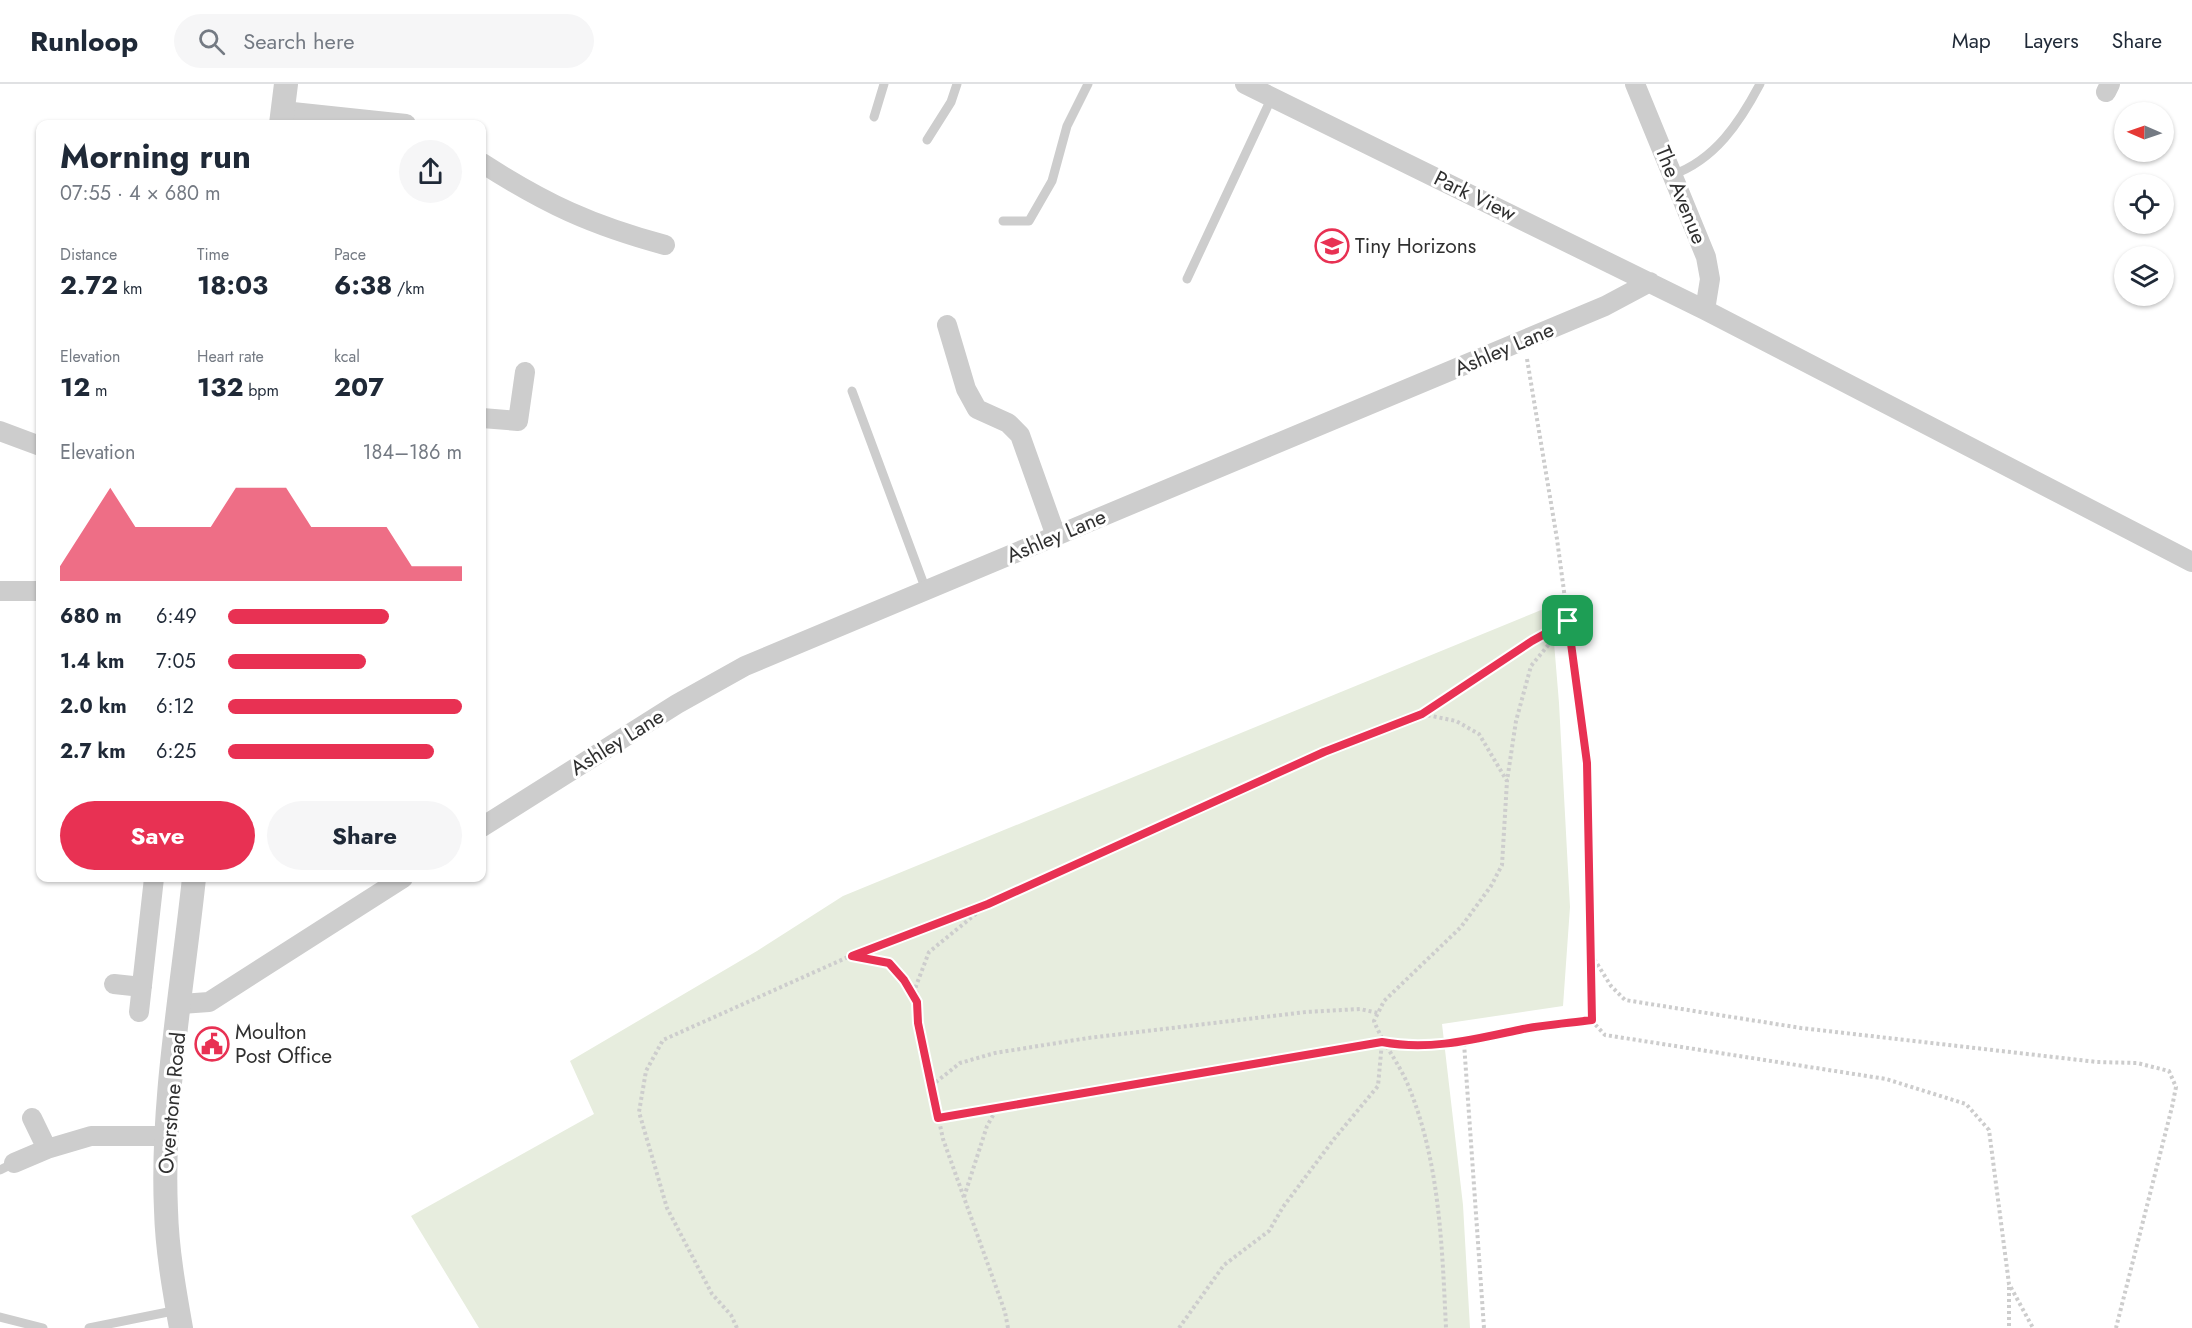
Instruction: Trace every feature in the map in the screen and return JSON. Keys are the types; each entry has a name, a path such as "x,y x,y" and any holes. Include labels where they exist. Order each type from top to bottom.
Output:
{"street":[{"path":"286,84 282,118 323,120"},
{"name":"Park View","path":"1245,84 1650,282 2192,561"},
{"name":"The Avenue","path":"1635,84 1706,257 1710,279 1705,310"},
{"path":"486,166 532,196 569,214 665,245"},
{"name":"Ashley Lane","path":"486,825 715,681 798,642 1524,341 1605,306 1650,282"},
{"path":"947,325 966,389 977,409 1008,423 1020,435 1056,536"},
{"path":"486,418 518,421 525,372"},
{"path":"0,431 36,444"},
{"path":"0,591 36,591"},
{"path":"139,1012 154,882"},
{"name":"Overstone Road","path":"179,1319 166,1211 166,1136 194,882"},
{"path":"181,1004 209,1002 397,882"},
{"path":"114,984 142,987"},
{"path":"32,1118 47,1149"},
{"path":"7,1167 47,1149 91,1136 166,1136"}],"lane":[{"path":"873,117 884,84"},
{"path":"927,140 951,102 957,84"},
{"path":"1003,221 1029,221 1052,181 1067,126 1088,84"},
{"path":"1672,175 1688,169 1704,158 1726,137 1745,112 1761,84"},
{"path":"1187,279 1272,97"},
{"path":"852,391 926,590"},
{"path":"0,1317 43,1328"},
{"path":"89,1328 179,1319"}],"path":[{"path":"1524,341 1557,538 1587,763 1592,1020 1605,1035 1886,1079 1966,1104 1989,1130 2009,1284 2009,1328"},
{"path":"737,1328 731,1315 712,1294 667,1208 639,1112 646,1071 663,1040 852,956 988,904 1324,752 1422,714 1532,641 1568,621"},
{"path":"1446,1328 1443,1254 1433,1162 1408,1084 1382,1042 1374,1020 1384,1001 1461,927 1491,886 1502,865 1507,781 1516,721 1532,666 1568,621"},
{"path":"1422,714 1456,721 1479,734 1507,781"},
{"path":"988,904 929,952 916,986 918,1023 938,1118 963,1199 1005,1312 1008,1328"},
{"path":"1590,952 1611,986 1625,1000 1801,1028 2097,1062 2138,1063 2169,1071 2176,1087 2172,1107 2116,1328"},
{"path":"852,956 889,963 904,980 917,1002"},
{"path":"931,1086 960,1063 1006,1051 1088,1038 1306,1012 1360,1009 1378,1013"},
{"path":"938,1118 1382,1042 1407,1046 1464,1043 1525,1029 1592,1020"},
{"path":"1179,1328 1224,1265 1269,1231 1302,1181 1378,1086 1382,1042"},
{"path":"1464,1043 1484,1328"},
{"path":"963,1199 987,1126 999,1106"},
{"path":"2009,1284 2033,1328"}],"green space":[{"path":"1551,606 1559,703 1570,907 1563,1006 1442,1024 1463,1205 1470,1328 479,1328 411,1216 594,1114 570,1061 757,951 843,896"}],"place":[{"name":"Tiny Horizons","path":"1332,246"},
{"name":"Moulton Post Office","path":"212,1044"}],"route":[{"path":"1568,621 1587,763 1592,1020 1525,1029 1464,1043 1407,1046 1382,1042 938,1118 918,1023 917,1002 904,980 889,963 852,956 988,904 1324,752 1422,714 1532,641 1568,621"}]}
